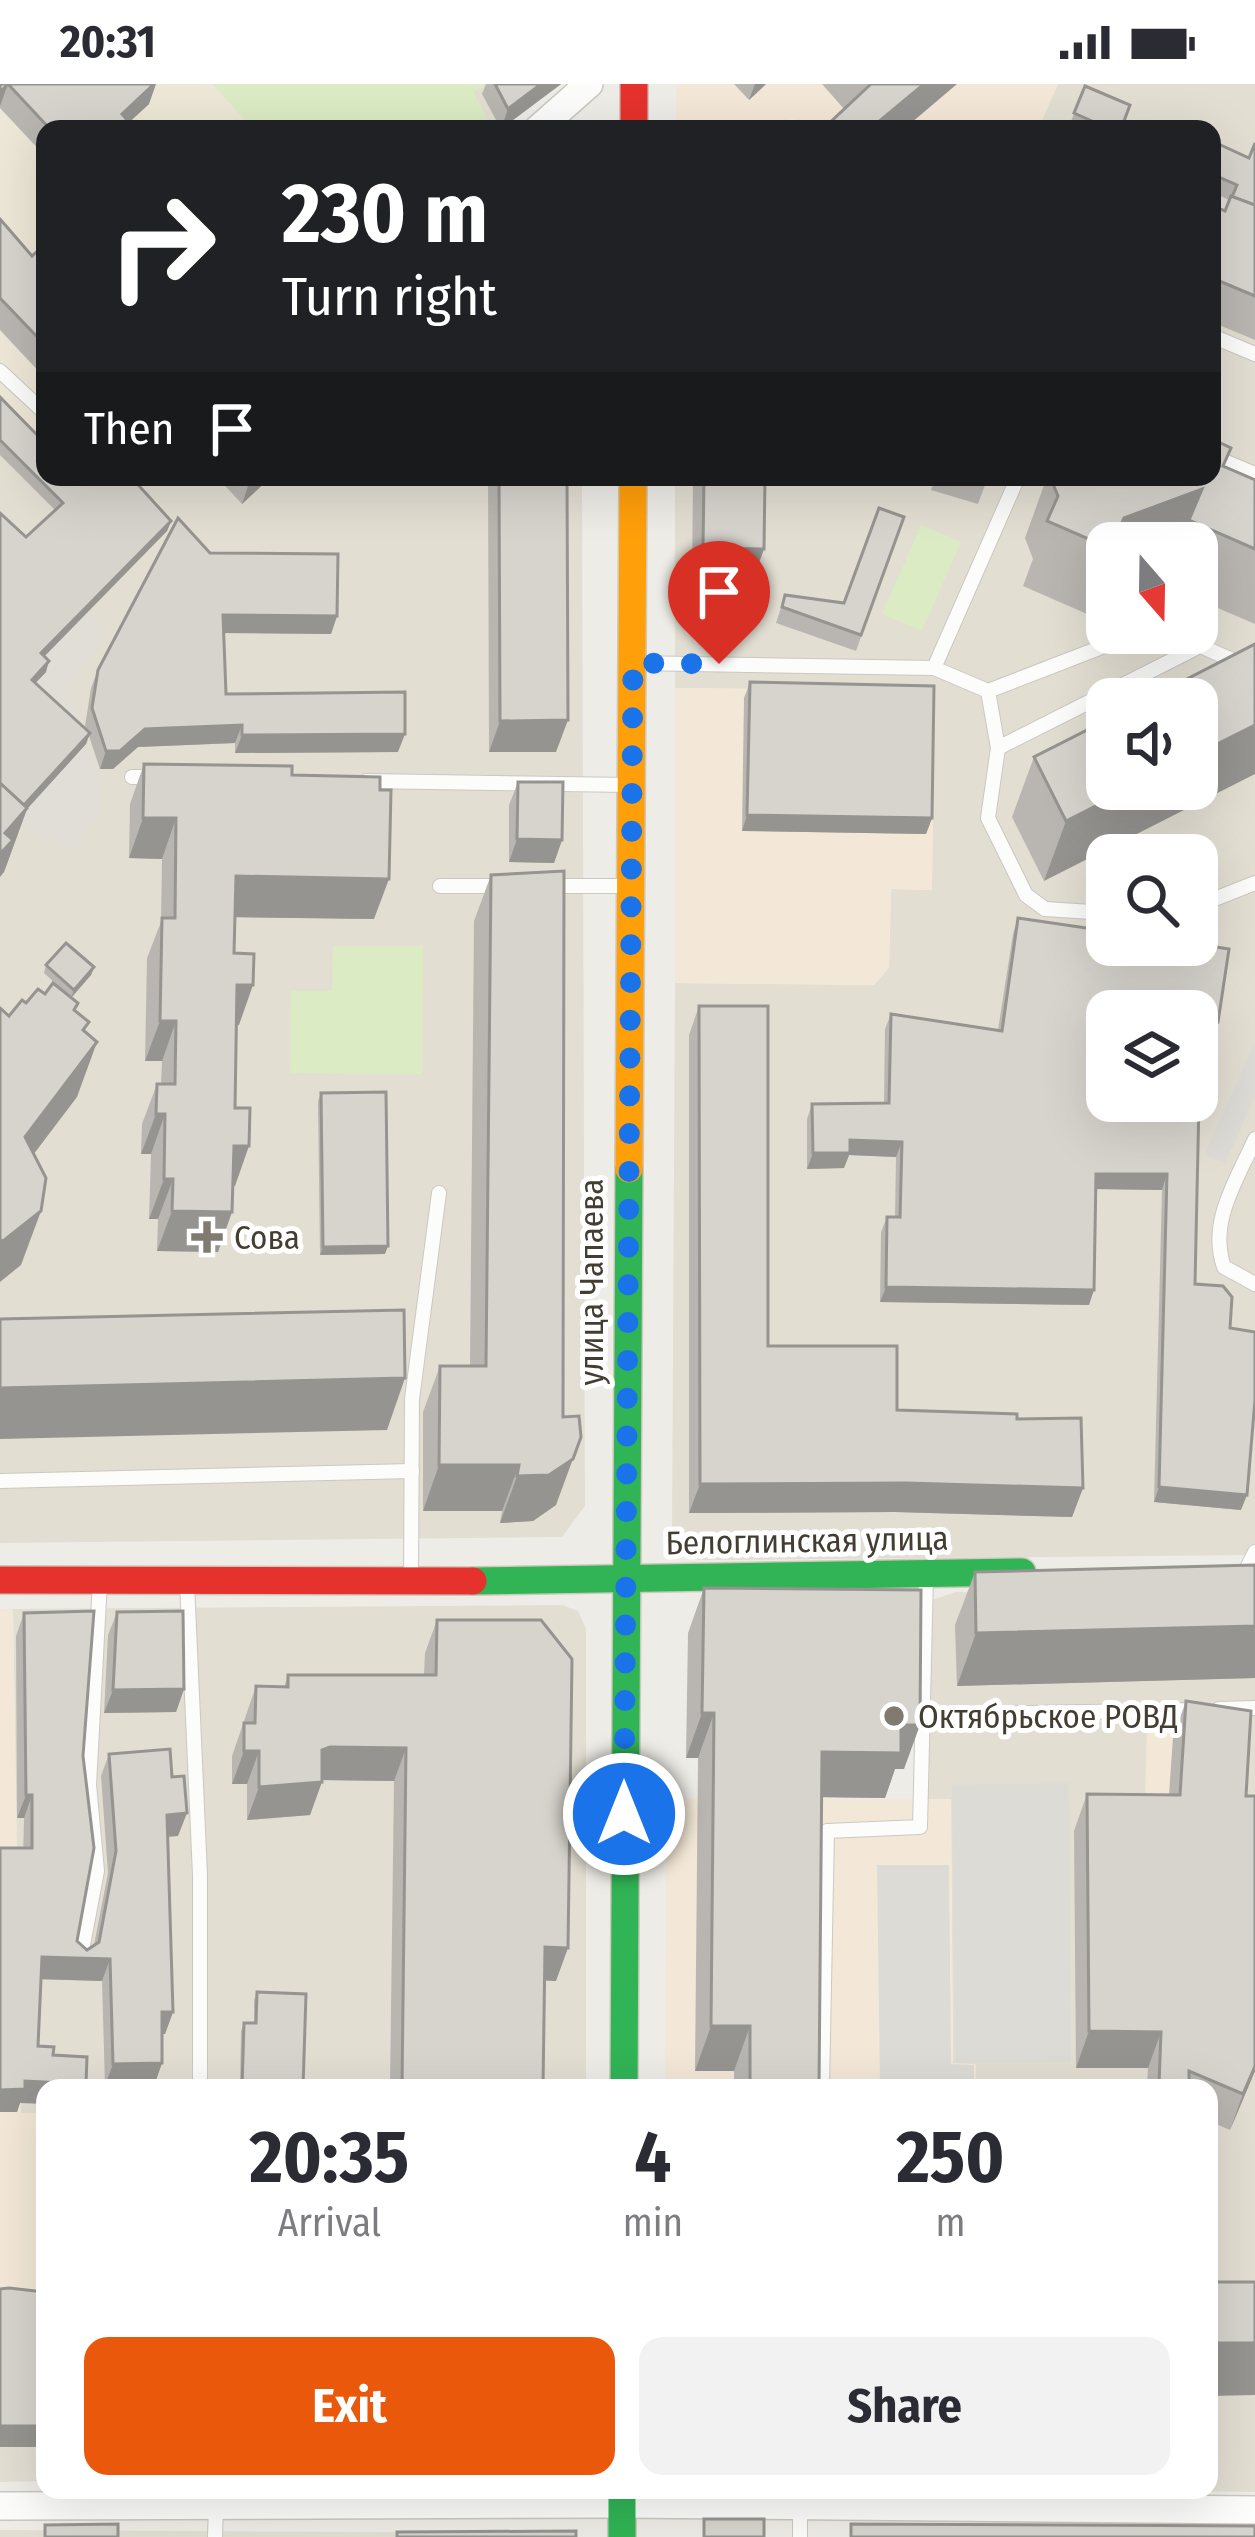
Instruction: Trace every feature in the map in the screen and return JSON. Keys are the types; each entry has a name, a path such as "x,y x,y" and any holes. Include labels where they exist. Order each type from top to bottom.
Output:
{"street":[{"path":"548,120 590,84"},
{"path":"634,84 634,120"},
{"name":"улица Чапаева","path":"624,2079 633,486"},
{"name":"Белоглинская улица","path":"0,1580 625,1580 1041,1571"},
{"path":"0,2506 83,2499"},
{"path":"110,2499 216,2506 532,2499"},
{"path":"622,2499 622,2537"},
{"path":"662,2499 800,2506 1102,2499 1255,2510"}],"lane":[{"path":"1221,340 1255,354"},
{"path":"0,371 36,405"},
{"path":"1221,460 1255,474"},
{"path":"934,668 1014,486"},
{"path":"633,663 934,668 988,691 1086,653"},
{"path":"998,748 1184,654"},
{"path":"1218,654 1255,670"},
{"path":"988,691 998,748 988,818 1026,895 1045,910 1086,912"},
{"path":"131,777 179,777"},
{"path":"346,780 631,785"},
{"path":"1218,898 1255,883"},
{"path":"440,886 630,886"},
{"path":"1255,1139 1221,1216 1218,1238 1224,1267 1255,1284"},
{"path":"411,1580 412,1399 439,1193"},
{"path":"0,1481 412,1471"},
{"path":"822,2079 827,1831 920,1827 926,1574"},
{"path":"187,1580 200,1875 200,2079"},
{"path":"80,1961 98,1871 89,1785 100,1581"},
{"path":"920,1714 1255,1708"},
{"path":"215,2537 216,2506"},
{"path":"800,2506 800,2537"}],"shaded area":[{"path":"0,84 562,84 513,120 36,120 36,486 582,486 585,1506 562,1537 0,1543 0,816 100,778 0,521"},
{"path":"0,84 213,84 245,120 36,120 36,440 0,402"},
{"path":"676,84 1058,84 1042,120 676,120"},
{"path":"1058,84 1255,84 1255,1555 699,1560 681,1552 672,1539 675,983 874,985 889,967 891,889 931,890 934,691 675,688 675,486 1221,486 1221,120 1042,120"},
{"path":"0,521 91,609 106,635 67,688 100,778 99,814 72,851 8,822"},
{"path":"675,688 935,691 932,890 891,889 889,968 873,985 675,983"},
{"path":"1255,1042 1255,1096 1225,1163 1205,1154"},
{"path":"1255,1586 1255,2492 1218,2492 1218,2079 976,2079 975,2064 953,2064 951,1800 917,1799 917,1605 956,1592"},
{"path":"562,1605 578,1611 586,1629 586,2079 36,2079 36,2113 21,2114 13,1609"},
{"path":"0,1609 13,1609 21,2113 36,2113 36,2315 0,2335"},
{"path":"1147,1722 1246,1722 1245,1804 1145,1803"},
{"path":"1069,1783 1071,2062 955,2063 952,1785"},
{"path":"666,1798 951,1799 953,2063 976,2064 976,2079 665,2079"},
{"path":"877,1865 949,1865 951,2064 974,2065 974,2079 880,2079"},
{"path":"36,2315 36,2481 0,2482 0,2335"},
{"path":"0,2530 553,2533 562,2537 0,2537"}],"green space":[{"path":"213,84 487,84 474,92 488,120 245,120"},
{"path":"921,525 961,542 922,631 882,614"},
{"path":"333,946 423,946 422,1074 290,1073 291,991 332,991"}],"building":[{"path":"8,84 154,84 122,114 127,120 42,120"},
{"path":"495,84 541,84 508,109"},
{"path":"871,84 924,84 881,120 833,120"},
{"path":"1085,86 1130,105 1124,120 1090,120 1074,113"},
{"path":"1255,143 1255,205 1232,197 1237,185 1221,178 1221,145 1249,158"},
{"path":"1231,196 1255,205 1255,296 1221,282 1221,209 1225,211"},
{"path":"0,219 32,256 36,252 36,336 0,298"},
{"path":"0,397 36,434 36,476 0,440"},
{"path":"1221,443 1231,448 1223,466 1255,480 1255,549 1218,533 1218,522 1189,520 1202,489 1122,522 1086,522 1086,538 1047,521 1058,496 1054,486 1221,486"},
{"path":"46,486 139,486 171,521 41,653 49,661 32,680 90,733 24,805 0,783 0,513 26,537 63,503"},
{"path":"499,486 567,486 568,720 500,721"},
{"path":"704,486 765,486 764,549 703,548"},
{"path":"879,508 904,517 861,635 782,607 785,595 844,603"},
{"path":"178,518 210,553 338,554 337,616 223,615 226,694 405,692 405,734 242,735 242,725 145,729 120,751 106,751 92,708 98,670"},
{"path":"1255,644 1255,725 1218,744 1218,678 1189,678"},
{"path":"750,682 934,686 932,818 747,815"},
{"path":"1086,731 1088,810 1066,821 1034,757"},
{"path":"144,764 292,766 292,775 380,777 380,790 391,790 389,879 236,876 234,953 254,954 253,985 237,985 235,1108 250,1108 249,1146 234,1146 232,1212 172,1211 173,1179 164,1179 165,1114 156,1114 157,1084 175,1084 176,1021 160,1021 162,918 175,918 176,818 143,818"},
{"path":"518,782 563,782 562,840 517,839"},
{"path":"0,783 27,808 5,833 13,840 0,854"},
{"path":"564,871 563,1417 579,1416 581,1437 573,1459 549,1475 517,1476 519,1465 439,1465 440,1366 486,1366 491,875"},
{"path":"1018,918 1086,928 1086,966 1218,966 1218,947 1229,949 1218,1022 1218,990 1086,990 1086,1122 1199,1122 1195,1284 1223,1286 1232,1297 1230,1328 1255,1332 1247,1495 1159,1487 1167,1174 1096,1174 1094,1290 886,1287 887,1217 900,1217 902,1142 850,1140 850,1153 813,1153 812,1104 889,1103 891,1014 1002,1031"},
{"path":"66,943 94,967 74,990 46,965"},
{"path":"53,983 78,1003 74,1010 89,1022 83,1030 97,1042 25,1137 46,1178 41,1211 3,1241 0,1008 9,1016 22,1000 26,1003 38,989 45,994"},
{"path":"699,1006 768,1006 768,1346 897,1346 897,1410 1017,1414 1017,1419 1081,1418 1083,1488 700,1484"},
{"path":"386,1092 388,1246 323,1247 321,1093"},
{"path":"404,1310 405,1378 0,1388 0,1319"},
{"path":"1255,1565 1255,1626 976,1633 975,1572"},
{"path":"704,1588 921,1590 920,1725 901,1725 901,1753 822,1752 819,2079 750,2079 750,2026 711,2026 714,1713 702,1713"},
{"path":"94,1611 83,1756 94,1848 77,1941 87,1950 99,1942 116,1851 109,1754 170,1749 172,1777 184,1776 187,1813 167,1815 173,2012 162,2012 162,2063 113,2064 110,1959 42,1957 38,2046 54,2047 53,2055 87,2057 86,2079 36,2079 25,2081 25,2089 0,2090 0,1848 32,1848 32,1795 26,1795 24,1613"},
{"path":"183,1611 184,1689 113,1690 117,1612"},
{"path":"437,1620 541,1620 572,1659 568,1948 545,1947 543,2079 402,2079 406,1748 330,1747 322,1750 322,1782 259,1787 259,1751 244,1751 244,1723 255,1723 256,1686 288,1687 288,1675 436,1675"},
{"path":"1186,1701 1251,1711 1246,1796 1255,1796 1255,2066 1243,2094 1218,2083 1218,2079 1189,2071 1189,2079 1159,2079 1161,2032 1089,2031 1087,1794 1180,1795"},
{"path":"257,1992 306,1994 303,2079 242,2079 244,2023 256,2023"},
{"path":"1218,2282 1255,2282 1255,2343 1218,2343"},
{"path":"0,2289 36,2291 36,2426 0,2426"},
{"path":"704,2519 764,2519 764,2537 704,2537"},
{"path":"118,2524 118,2537 45,2537 45,2525"},
{"path":"851,2524 1255,2526 1255,2537 851,2537"},
{"path":"576,2531 576,2537 397,2537 397,2532"}],"traffic: fast":[{"path":"624,2079 629,1169"},
{"path":"473,1581 1022,1572"},
{"path":"622,2499 622,2537"}],"traffic: slow":[{"path":"629,1169 633,486"}],"traffic: jam":[{"path":"634,84 634,120"},
{"path":"0,1580 473,1581"}],"place":[{"name":"Сова","path":"207,1237"},
{"name":"Октябрьское РОВД","path":"894,1716"}],"route":[{"path":"624,1814 633,663 719,664"}]}
